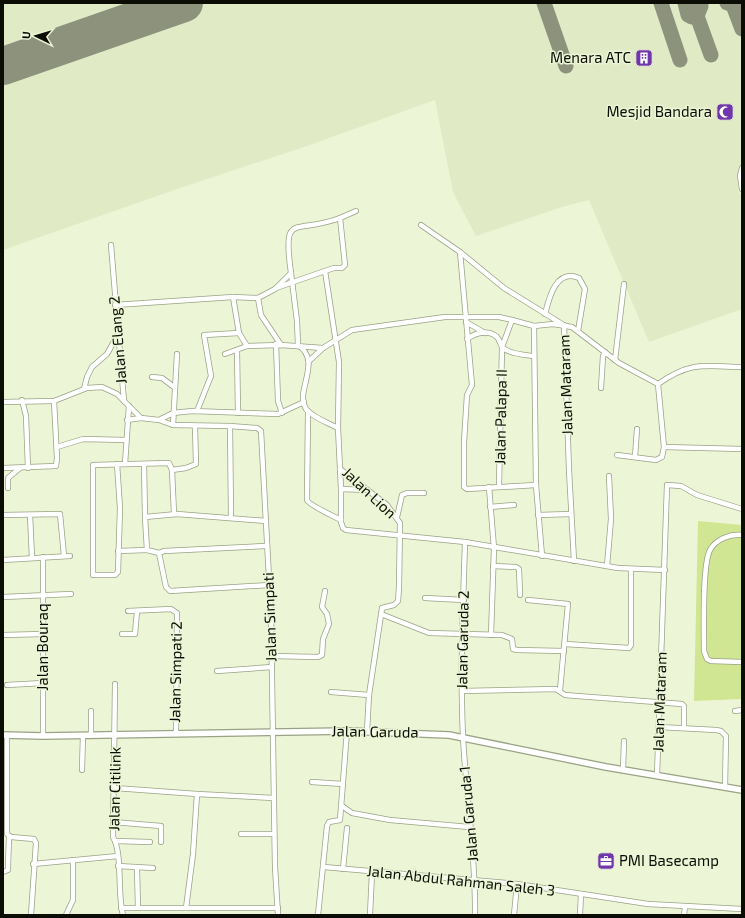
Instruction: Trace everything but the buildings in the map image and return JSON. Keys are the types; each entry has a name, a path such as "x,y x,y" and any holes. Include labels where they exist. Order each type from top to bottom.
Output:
{"street":[{"path":"742,168 740,176 742,189"},
{"path":"298,346 288,239 291,230 298,226 319,225 356,211"},
{"path":"275,288 325,270 342,268 345,265 340,218"},
{"path":"421,225 460,252 504,288 564,325"},
{"name":"Jalan Elang 2","path":"111,246 124,401 141,418"},
{"path":"460,252 472,385 467,395 464,442 464,485 467,489 499,486 536,486"},
{"name":"Jalan Lion","path":"325,270 340,362 338,428 340,470 387,505 397,517 400,524 401,536 398,601 394,605 383,607 381,614"},
{"path":"115,305 233,297 258,298 275,288 291,273"},
{"path":"545,314 552,290 556,284 570,277 579,278 584,284 585,292 578,331"},
{"path":"615,360 624,284"},
{"path":"233,297 239,333 247,346"},
{"path":"258,298 261,315 278,344 278,401 282,413"},
{"path":"309,361 323,348 349,331 360,328 445,317 512,320 534,326 554,324 564,325"},
{"path":"466,319 485,332 496,336 502,347 510,351 533,356"},
{"name":"Jalan Palapa II","path":"499,486 502,347 512,320"},
{"name":"Jalan Mataram","path":"574,561 564,325 578,331 615,360 658,384"},
{"path":"534,326 533,356 536,486 542,556"},
{"path":"467,339 473,334 485,332"},
{"path":"197,411 211,376 204,335 239,333"},
{"path":"84,389 87,376 92,367 107,354 118,335"},
{"path":"226,354 247,346 278,344 323,348"},
{"path":"298,346 303,349 309,361 304,402 308,411 307,500 310,505 323,509 341,520"},
{"path":"237,350 238,413"},
{"path":"601,388 603,356 605,352"},
{"path":"173,425 177,354"},
{"path":"617,455 659,460 662,458 664,447 658,384 674,372 685,368 704,365 742,367"},
{"path":"152,377 162,378 174,387"},
{"path":"3,402 22,400 54,401 84,389 102,387 124,401"},
{"path":"22,400 26,416 28,468"},
{"path":"3,468 55,466 57,447 54,401"},
{"path":"159,420 173,413 197,411 268,415 282,413 294,405 304,402"},
{"path":"125,464 128,406"},
{"path":"308,411 338,428"},
{"path":"127,420 141,418"},
{"name":"Jalan Simpati","path":"141,418 159,420 173,425 230,426 257,428 261,431 272,656 274,834 278,915"},
{"path":"172,470 196,464 195,426"},
{"path":"230,426 231,517"},
{"path":"635,457 637,429"},
{"path":"57,447 83,439 126,440"},
{"path":"664,447 742,449"},
{"path":"117,464 120,508 117,575 93,575 92,466 96,464 169,463 172,470 174,514"},
{"path":"144,464 147,550"},
{"path":"8,488 8,478 20,468"},
{"path":"340,470 341,520 343,528 346,530 465,542 631,570 665,570"},
{"path":"607,566 610,525 609,476"},
{"name":"Jalan Mataram","path":"657,776 667,485 681,486 697,495 742,508"},
{"path":"489,487 494,548 491,635"},
{"path":"341,488 366,490"},
{"path":"397,517 402,495 407,493 424,493"},
{"path":"490,507 514,505"},
{"path":"3,515 60,514 64,556"},
{"path":"145,517 174,514 231,517 266,521"},
{"path":"538,515 572,514"},
{"path":"30,515 32,558"},
{"path":"742,535 726,537 717,542 708,554 706,570 704,651 707,659 711,661 742,662"},
{"name":"Jalan Garuda 2","path":"463,736 462,691 465,542"},
{"path":"118,551 147,550 159,553 164,551 266,546"},
{"path":"159,553 166,587 174,591 269,585"},
{"path":"3,560 70,556"},
{"name":"Jalan Bouraq","path":"43,557 43,736"},
{"path":"493,566 516,567 519,569 520,595"},
{"path":"565,644 629,648 631,645 631,570"},
{"path":"272,656 318,657 322,655 323,639 329,624 327,614 322,607 325,591"},
{"path":"3,597 43,594 72,594"},
{"path":"425,598 464,600"},
{"path":"528,600 568,604 560,690"},
{"name":"Jalan Simpati 2","path":"128,611 171,609 177,613 176,734"},
{"path":"122,634 135,634 137,611"},
{"path":"367,731 369,695 381,614 429,633 509,636 512,638 511,645 513,649 564,651"},
{"path":"3,636 43,634"},
{"path":"217,671 272,667"},
{"path":"7,685 43,683"},
{"name":"Jalan Citilink","path":"115,684 115,788 113,837 118,856 121,908 123,915"},
{"path":"462,691 544,688 560,690 565,695 684,704 684,728"},
{"path":"331,692 369,695"},
{"path":"735,711 742,710"},
{"path":"91,712 91,735"},
{"path":"659,727 721,731 724,733 726,736 725,787"},
{"path":"318,915 327,826 329,822 340,820 347,731"},
{"name":"Jalan Garuda","path":"5,735 43,736 367,731 463,736 623,770 742,790"},
{"path":"3,872 8,870 9,836 5,735"},
{"path":"82,770 83,735"},
{"name":"Jalan Garuda 1","path":"463,736 469,827 475,880 475,915"},
{"path":"623,770 624,741"},
{"path":"312,782 343,784"},
{"path":"115,788 274,798"},
{"path":"186,908 193,854 197,794"},
{"path":"342,806 352,813 390,820 469,827"},
{"path":"113,822 160,825 161,842"},
{"path":"343,868 347,828"},
{"path":"241,834 274,834"},
{"path":"9,836 34,839 36,843 32,915"},
{"path":"115,841 150,842"},
{"path":"34,864 118,856"},
{"path":"66,915 73,900 73,860"},
{"path":"118,866 153,868"},
{"name":"Jalan Abdul Rahman Saleh 3","path":"324,866 372,872 517,884 648,904 742,909"},
{"path":"137,868 138,907"},
{"path":"370,915 372,872"},
{"path":"514,915 517,884"},
{"path":"580,915 581,894"},
{"path":"684,915 685,907"},
{"path":"121,908 278,908"}],"shaded area":[{"path":"3,3 742,3 742,167 737,178 739,192 742,196 742,309 649,342 589,200 562,207 476,236 453,192 435,100 304,147 177,189 3,250"}],"green space":[{"path":"698,521 742,525 742,699 694,701"}],"taxiway":[{"path":"544,3 566,66"},
{"path":"661,3 680,60"},
{"path":"685,3 688,15 692,17 697,16"},
{"path":"700,3 701,6 697,16 711,55"},
{"path":"727,3 733,5 742,29"}],"runway":[{"path":"3,66 184,3"}],"place":[{"name":"Menara ATC","path":"644,58"},
{"name":"Mesjid Bandara","path":"725,112"},
{"name":"PMI Basecamp","path":"606,861"}]}
